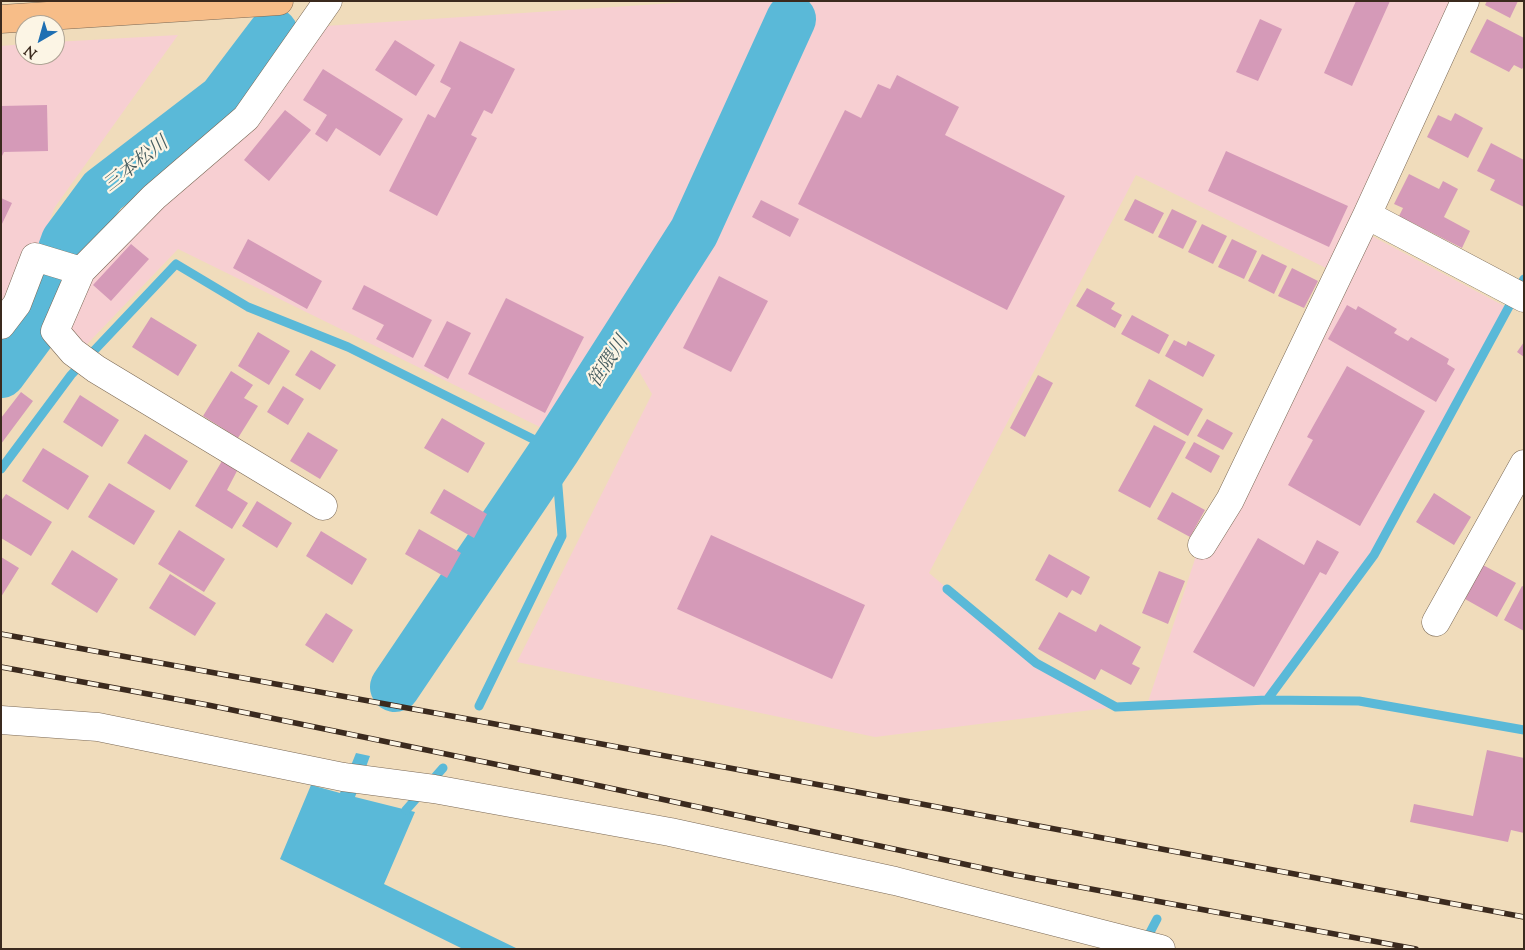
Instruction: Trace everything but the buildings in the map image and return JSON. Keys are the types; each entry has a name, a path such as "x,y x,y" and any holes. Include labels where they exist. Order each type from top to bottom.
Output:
{"highway":[{"path":"1,19 279,1"}],"street":[{"path":"323,506 96,369 73,352 55,331 81,271 154,197 246,118 328,1"},
{"path":"1202,545 1230,500 1367,215 1466,1"},
{"path":"1367,215 1516,294"},
{"path":"1,325 17,304 35,257 81,271"},
{"path":"1436,622 1524,464"},
{"path":"1,720 98,727 355,778 425,788 670,832 895,881 1149,946"}],"shaded area":[{"path":"705,1 1453,1 1349,224 1508,308 1374,555 1267,700 1147,705 1195,559 1328,269 1136,175 929,573 1036,663 1116,707 875,737 517,662 652,394 619,336 548,431 178,249 71,361 17,304 1,325 1,46 15,45 15,65 65,65 65,41 178,35 55,207 35,257 81,271 246,118 310,27"}],"water":[{"path":"356,753 370,756 355,797 415,812 384,884 518,949 463,949 280,859 311,785 340,793"}],"waterway":[{"name":"笹隈川","path":"395,687 555,450 694,232 791,19"},
{"name":"三本松川","path":"1,373 35,327 66,241 103,191 223,99 273,33"},
{"path":"1,469 71,375 176,264 248,307 348,347 555,450 562,536 479,706"},
{"path":"1267,700 1374,555 1524,279"},
{"path":"947,589 1036,663 1116,707 1267,700 1359,701 1524,730"},
{"path":"406,810 443,768"},
{"path":"1145,942 1157,919"}],"railway":[{"path":"1,634 479,721 1524,917"},
{"path":"1,667 208,705 577,781 1015,875 1416,949"}]}
